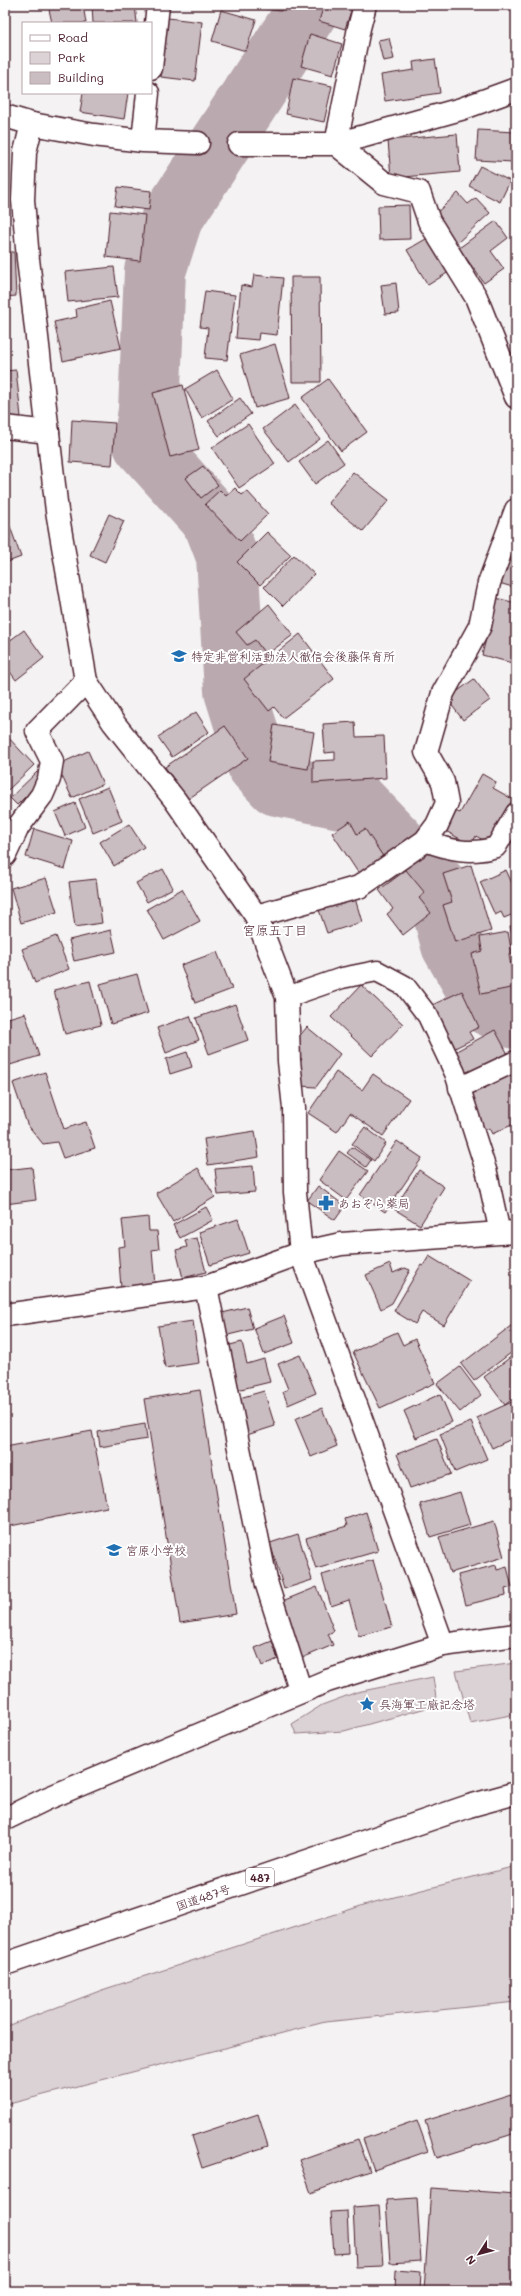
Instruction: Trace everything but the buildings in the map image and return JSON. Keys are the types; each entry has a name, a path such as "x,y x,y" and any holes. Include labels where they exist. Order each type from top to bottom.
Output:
{"main road":[{"path":"152,59 158,5"},
{"path":"336,144 358,28 365,5"},
{"path":"239,144 336,144 462,109 516,89"},
{"path":"143,141 148,94"},
{"path":"5,116 32,124 94,135 143,141 198,143"},
{"path":"32,124 25,152 23,200 56,510 86,680 113,722 175,800 256,916 287,997 289,1061 294,1108 294,1192 301,1253 443,1645"},
{"path":"336,144 384,183 419,192 429,220 476,297 516,397"},
{"path":"5,427 48,432"},
{"path":"256,916 359,886 412,849 438,825 447,803 443,782 426,752 443,693 480,626 489,583 516,510"},
{"path":"5,855 18,827 42,795 49,780 52,761 37,731 86,680"},
{"path":"5,1315 206,1287 301,1253 341,1244 508,1233"},
{"path":"206,1287 267,1585 301,1692"},
{"path":"5,1819 46,1799 327,1681 443,1645 516,1635"},
{"name":"国道487号","path":"5,1964 469,1806 516,1793"}],"lane":[{"path":"412,849 480,852 496,847 516,813"},
{"path":"287,997 342,978 377,971 405,986 428,1016 455,1073 508,1233"},
{"path":"460,1088 516,1061"}],"green space":[{"path":"516,1663 516,1714 470,1723 456,1671"},
{"path":"433,1677 437,1705 344,1731 296,1734 292,1724 322,1705 357,1692"},
{"path":"516,1866 516,2002 325,2022 5,2105 5,2027 102,1990 367,1904"}],"waterway":[{"path":"311,5 172,218 155,271 149,410 144,444 214,522 227,556 235,691 258,765 277,785 355,801 437,887 452,945 485,1003 516,1018"}],"place":[{"name":"特定非営利活動法人徹信会後藤保育所","path":"179,656"},
{"name":"あおぞら薬局","path":"326,1203"},
{"name":"宮原小学校","path":"114,1550"},
{"name":"呉海軍工廠記念塔","path":"367,1704"}],"district":[{"name":"宮原五丁目","path":"275,929"}]}
